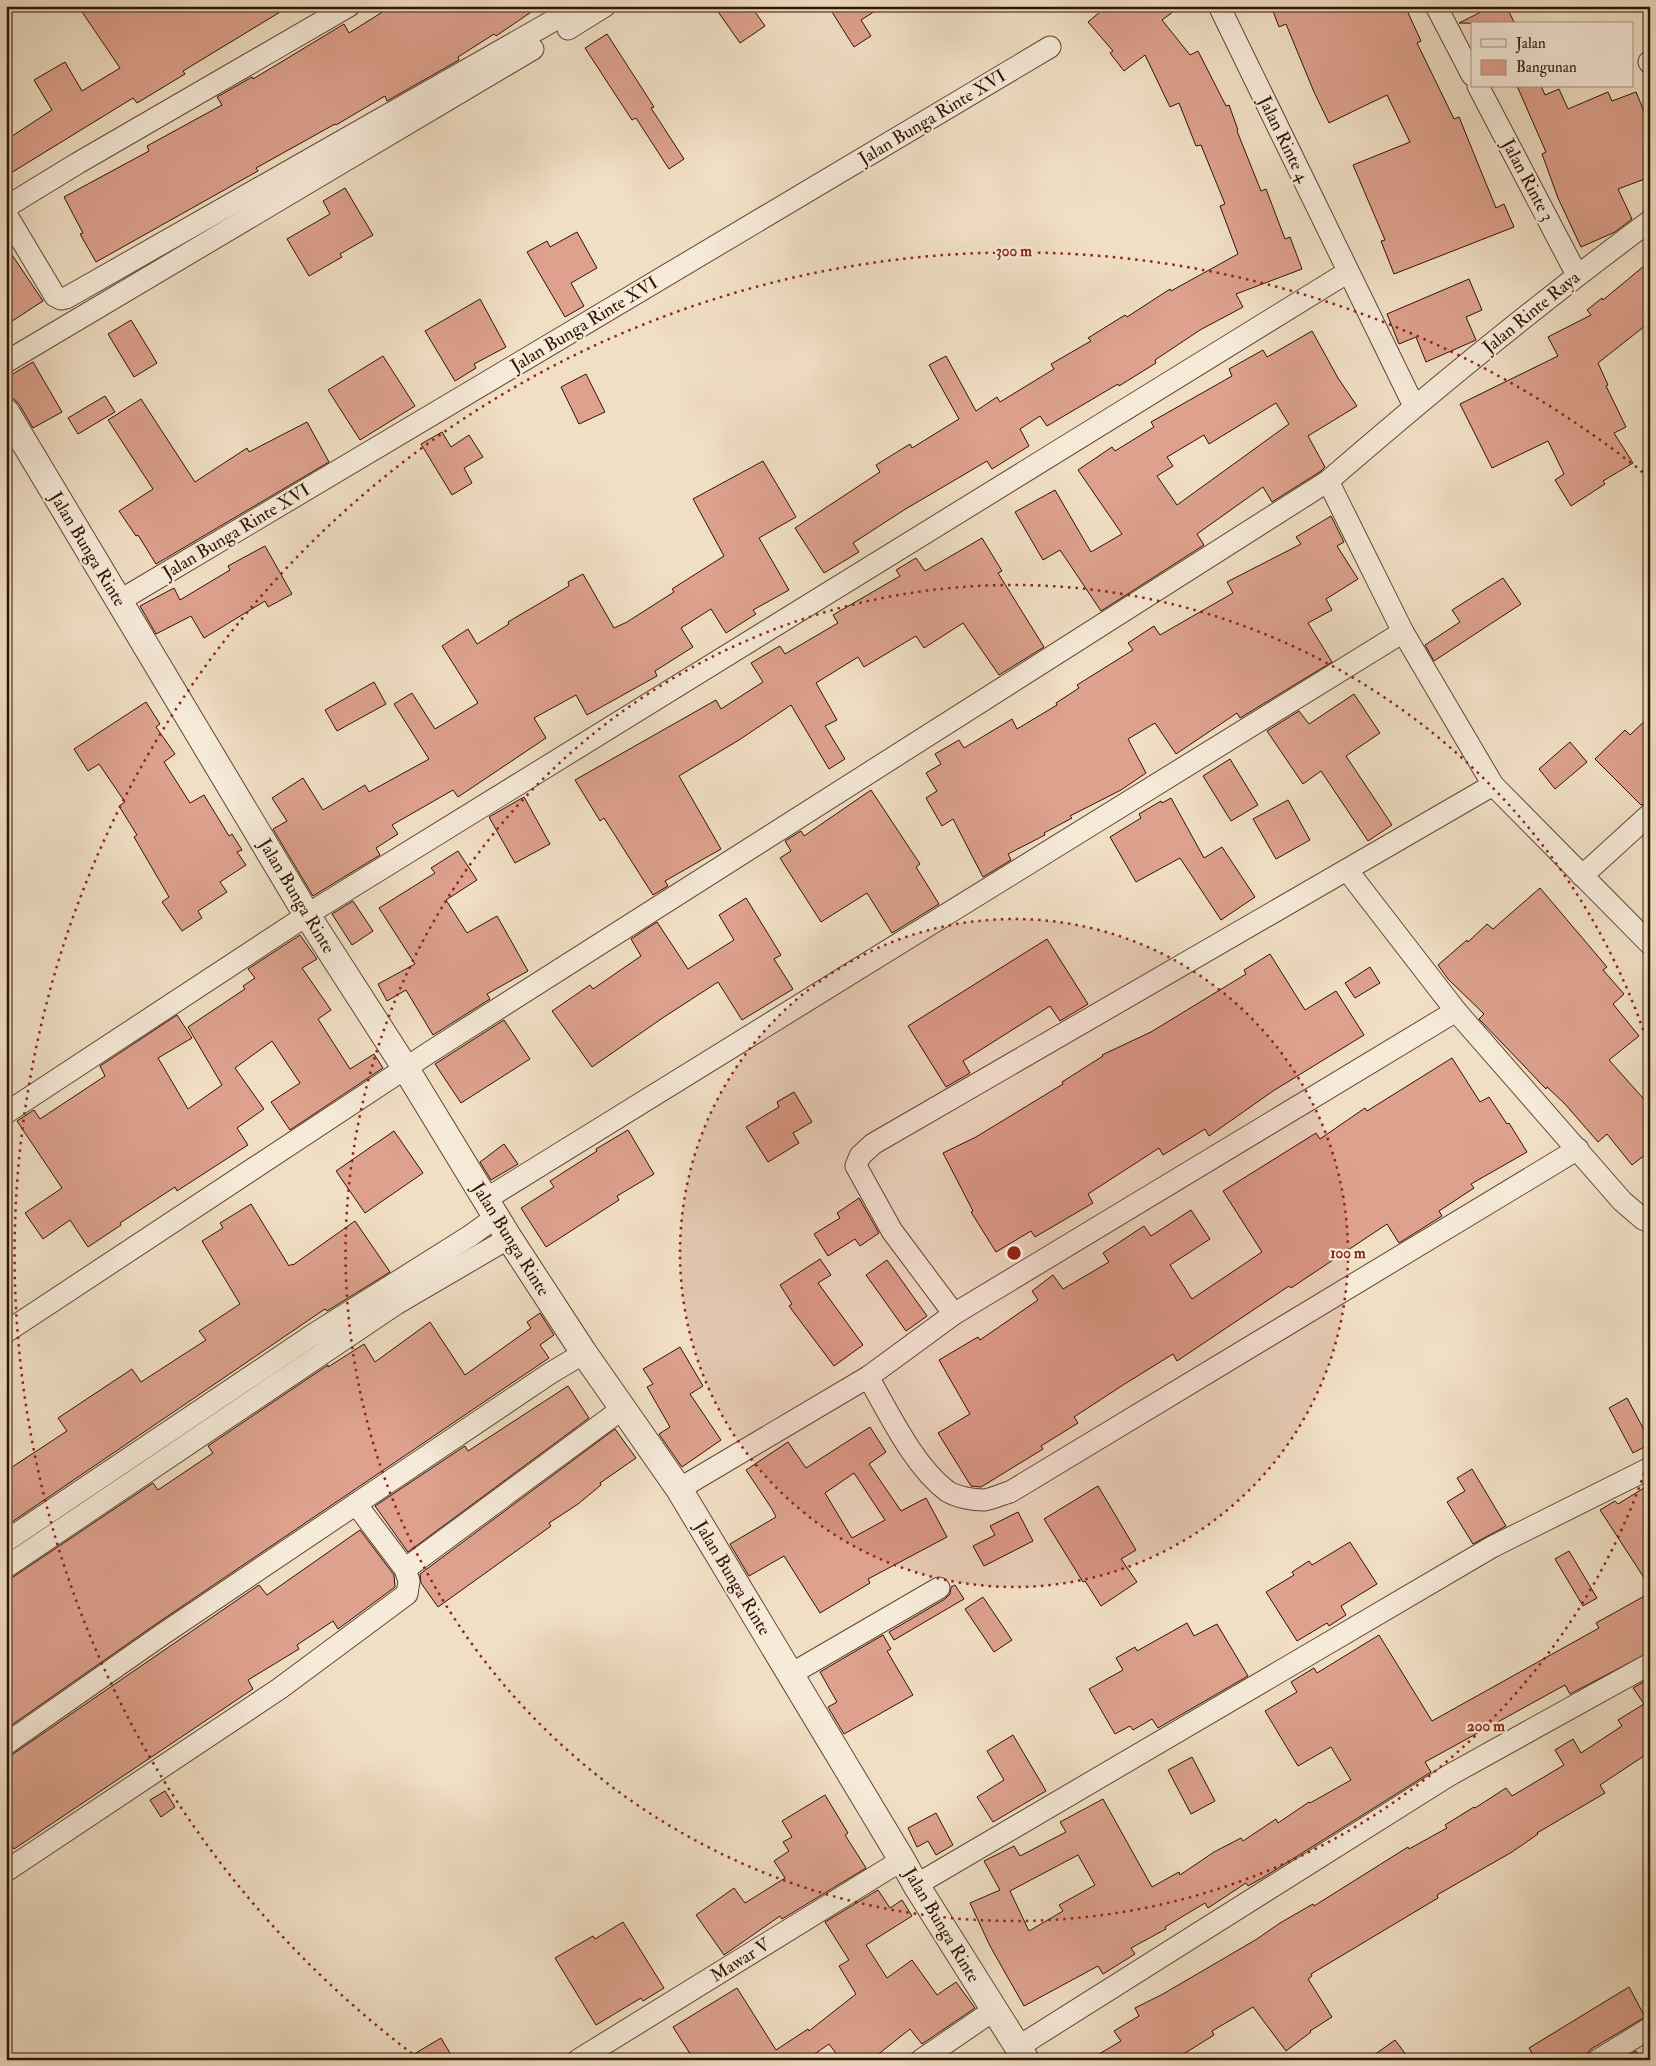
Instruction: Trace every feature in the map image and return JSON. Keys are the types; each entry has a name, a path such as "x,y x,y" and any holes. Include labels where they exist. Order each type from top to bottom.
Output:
{"street":[{"path":"6,207 78,163 349,6"},
{"path":"6,214 55,296 61,299 66,298 580,6"},
{"path":"6,362 605,6"},
{"name":"Jalan Rinte 4","path":"1219,6 1414,406"},
{"path":"1436,6 1471,73"},
{"name":"Jalan Bunga Rinte XVI","path":"119,601 1050,47"},
{"name":"Jalan Rinte 3","path":"1479,88 1577,275"},
{"name":"Jalan Rinte Raya","path":"6,1332 406,1069 1328,481 1414,406 1577,275 1650,221"},
{"path":"6,1113 307,915 1348,272"},
{"name":"Jalan Bunga Rinte","path":"6,412 219,765 307,915 584,1353 679,1489 792,1674 916,1885 1022,2053"},
{"path":"1328,481 1403,632 1493,785 1650,944"},
{"path":"6,1541 396,1304 497,1218 1403,632"},
{"path":"954,1314 892,1231 856,1166 860,1156 872,1144 1493,785"},
{"path":"1582,876 1650,814"},
{"path":"1347,870 1456,1011 1622,1201 1642,1219 1650,1222"},
{"path":"679,1489 868,1377 954,1314 1456,1011"},
{"path":"868,1377 910,1448 929,1473 948,1492 964,1498 986,1500 1010,1492 1578,1149"},
{"path":"6,1744 163,1634 584,1353"},
{"path":"405,1568 622,1409"},
{"path":"6,1567 180,1437"},
{"path":"916,1885 1492,1547 1650,1468"},
{"path":"7,1868 279,1688 407,1594 409,1581 405,1568 356,1504"},
{"path":"792,1674 938,1588"},
{"path":"1022,2053 1448,1776 1650,1664"},
{"name":"Mawar V","path":"578,2060 902,1860"},
{"path":"921,2060 994,2010"},
{"path":"1598,2060 1650,2028"}],"building":[{"path":"78,6 290,6 183,71 185,74 137,103 133,98 6,176 6,140 52,110 34,80 65,62 82,91 120,68"},
{"path":"392,6 540,6 496,36 494,34 458,57 459,60 387,101 385,96 256,168 258,171 96,262 80,234 83,233 64,197 149,151 147,146 222,105 217,97 252,77 253,79 344,24 349,33"},
{"path":"714,6 751,6 765,26 740,43"},
{"path":"841,6 883,6 861,20 871,36 854,47 832,12"},
{"path":"1107,6 1181,6 1162,20 1190,55 1198,51 1226,106 1229,105 1237,131 1261,191 1266,189 1285,239 1290,237 1302,269 1236,294 1243,307 1200,330 1155,360 1156,363 1119,386 1118,384 1047,426 1040,416 1020,429 1029,446 992,469 987,461 904,510 853,543 859,552 824,573 795,528 880,472 876,465 910,444 912,448 959,419 929,365 946,356 976,411 997,397 1000,402 1054,369 1051,364 1091,341 1088,338 1125,315 1127,317 1170,289 1171,291 1238,254 1220,206 1225,204 1201,145 1196,146 1179,103 1170,107 1145,55 1124,71 1110,53 1113,51 1088,22"},
{"path":"1271,6 1405,6 1421,41 1417,43 1454,119 1459,117 1496,208 1504,204 1514,227 1394,274 1381,241 1385,240 1353,165 1410,142 1387,95 1329,123 1286,24 1279,27"},
{"path":"1493,6 1506,6 1514,22 1471,22 1459,23"},
{"path":"607,34 654,107 651,108 684,159 669,169 636,118 632,120 585,48"},
{"path":"1518,88 1542,88 1545,95 1559,89 1568,109 1608,92 1612,101 1636,92 1650,126 1650,177 1618,189 1632,219 1615,232 1581,247 1558,198 1542,154 1546,152"},
{"path":"345,188 373,235 340,254 342,257 309,276 287,239 330,214 323,201"},
{"path":"577,232 597,268 571,283 584,306 565,317 527,252 547,241 550,247"},
{"path":"6,246 43,301 6,325"},
{"path":"1650,261 1650,322 1598,363 1608,385 1606,386 1626,427 1614,433 1633,463 1603,481 1605,484 1571,506 1555,480 1564,474 1548,441 1492,468 1460,404 1558,356 1548,337 1591,315 1587,310 1602,298 1603,300"},
{"path":"1469,279 1482,310 1466,317 1476,340 1426,362 1416,337 1399,344 1387,314"},
{"path":"480,299 506,347 474,364 476,368 455,381 425,331"},
{"path":"131,320 157,363 134,377 108,334"},
{"path":"1312,331 1338,378 1357,406 1308,436 1325,467 1272,502 1263,487 1197,534 1204,545 1101,611 1060,550 1043,560 1015,512 1055,490 1091,552 1122,534 1078,470 1112,447 1115,451 1154,427 1151,422 1232,376 1229,369 1263,350 1267,357","holes":["1276,403 1289,424 1177,505 1157,476 1173,466 1167,457 1204,435 1209,444"]},
{"path":"383,356 415,406 360,440 328,390"},
{"path":"33,362 62,412 33,428 19,404 14,399 6,397 6,378"},
{"path":"586,374 605,412 579,424 561,387"},
{"path":"105,396 115,412 78,434 68,418"},
{"path":"141,399 195,482 247,448 249,452 307,422 329,462 156,564 138,535 136,536 119,511 153,489 108,420"},
{"path":"442,432 451,447 469,435 483,457 464,468 472,483 452,495 421,444"},
{"path":"763,461 796,517 759,538 789,590 753,610 756,614 726,633 711,609 681,628 693,647 655,671 657,676 587,715 576,695 534,718 546,738 458,797 453,790 392,825 398,834 376,848 380,855 313,896 273,829 287,821 272,798 303,778 323,810 365,785 369,792 429,759 394,704 412,693 435,729 478,703 442,646 468,629 477,644 509,624 508,622 569,586 568,582 583,574 614,628 627,622 674,592 672,589 724,556 693,499"},
{"path":"1331,516 1344,542 1337,546 1358,579 1326,599 1332,610 1308,623 1332,662 1240,718 1237,713 1176,754 1155,723 1128,739 1146,773 1121,790 1070,816 1072,818 1044,833 1045,835 1008,854 1011,860 983,877 953,819 942,826 926,798 937,791 926,773 941,764 935,754 959,740 964,748 1012,719 1017,729 1057,705 1056,703 1079,688 1077,685 1133,650 1128,643 1154,626 1160,635 1233,593 1227,582 1301,544 1296,537"},
{"path":"982,538 1002,571 998,573 1044,647 999,675 963,623 924,648 916,636 864,667 858,657 816,683 837,720 825,726 845,759 829,769 791,705 739,740 679,776 721,849 665,881 668,886 653,895 604,818 600,821 575,780 716,700 721,709 763,682 751,663 780,646 785,654 838,623 833,615 900,576 896,570 916,558 925,571"},
{"path":"265,546 292,594 268,607 265,601 204,638 191,616 156,634 140,606 174,588 180,600 230,570 228,566"},
{"path":"1503,578 1521,604 1434,661 1425,645 1460,622 1452,610"},
{"path":"374,682 386,704 337,731 325,710"},
{"path":"1354,694 1380,733 1346,756 1392,825 1368,841 1321,771 1303,784 1267,731 1299,711 1309,724"},
{"path":"146,702 160,724 156,727 175,754 164,762 190,803 204,795 229,836 232,834 242,850 237,852 246,865 220,882 227,892 198,911 202,918 182,931 162,902 169,897 134,837 137,835 119,806 125,802 99,764 88,771 74,749"},
{"path":"1650,716 1650,802 1641,805 1595,759 1625,730 1630,735"},
{"path":"1570,742 1587,762 1555,789 1539,769"},
{"path":"1230,759 1258,805 1231,821 1203,776"},
{"path":"871,790 920,864 916,867 939,904 892,933 867,893 821,922 780,858 791,851 785,841 801,831 804,836"},
{"path":"524,797 550,844 515,863 489,817"},
{"path":"1171,798 1204,858 1222,847 1255,897 1221,920 1180,858 1136,882 1110,837 1141,818 1139,814 1161,801 1162,803"},
{"path":"1288,800 1310,840 1276,859 1253,819"},
{"path":"458,851 477,880 446,900 467,933 497,916 528,971 487,994 490,999 433,1035 406,990 387,1001 378,984 415,964 379,908 435,873 431,868"},
{"path":"1540,888 1607,967 1603,970 1624,994 1613,1004 1639,1036 1609,1060 1650,1106 1650,1151 1632,1165 1607,1134 1598,1142 1565,1104 1547,1087 1546,1089 1479,1019 1484,1014 1448,979 1438,965 1467,940 1468,942 1487,924 1493,929"},
{"path":"746,898 781,955 774,959 793,989 742,1020 718,982 592,1067 552,1011 590,985 593,989 641,956 631,939 657,922 688,969 734,940 719,915"},
{"path":"353,901 373,931 352,945 332,914"},
{"path":"300,935 317,959 302,968 331,1010 318,1019 350,1069 374,1054 383,1068 290,1130 271,1102 300,1083 272,1041 235,1068 264,1109 237,1128 248,1145 177,1191 175,1187 120,1223 121,1225 88,1247 70,1220 43,1239 25,1213 62,1188 17,1121 34,1110 40,1119 105,1076 100,1066 177,1015 192,1038 158,1058 188,1109 222,1085 188,1027 245,989 243,986 255,978 248,969"},
{"path":"1047,939 1088,1004 1060,1021 1050,1006 963,1061 970,1073 946,1087 908,1026"},
{"path":"1270,954 1305,1010 1336,991 1364,1035 1273,1091 1209,1136 1205,1129 1163,1155 1159,1148 1088,1194 1093,1203 1035,1237 1031,1231 996,1252 971,1212 973,1211 943,1153 976,1137 1063,1084 1062,1082 1102,1055 1151,1032 1246,974 1244,970"},
{"path":"1370,967 1380,983 1355,998 1345,983"},
{"path":"504,1020 530,1059 461,1103 435,1064"},
{"path":"1452,1058 1480,1102 1489,1097 1507,1124 1509,1123 1527,1152 1471,1184 1474,1188 1439,1211 1442,1216 1399,1243 1387,1224 1291,1288 1289,1286 1177,1361 1173,1354 1074,1417 1078,1423 1041,1446 1043,1449 981,1487 971,1486 938,1433 970,1414 939,1360 978,1337 980,1340 1038,1300 1032,1291 1053,1275 1063,1289 1109,1262 1103,1253 1144,1226 1151,1236 1191,1210 1210,1239 1170,1265 1192,1299 1262,1252 1223,1191 1316,1133 1320,1139 1365,1108 1367,1111"},
{"path":"794,1092 812,1122 793,1133 799,1143 768,1162 746,1127 779,1107 777,1102"},
{"path":"628,1130 654,1174 617,1196 619,1200 546,1247 521,1208 554,1187 550,1181 597,1151 596,1149"},
{"path":"394,1131 423,1173 365,1213 336,1171"},
{"path":"504,1144 518,1164 491,1180 480,1162"},
{"path":"859,1198 879,1233 860,1246 855,1239 828,1256 814,1234 840,1218 837,1213"},
{"path":"251,1204 289,1266 355,1221 390,1272 327,1311 325,1309 6,1526 6,1471 67,1431 58,1418 132,1369 141,1382 206,1340 199,1331 240,1304 202,1241 223,1228 220,1223"},
{"path":"820,1259 831,1275 818,1283 863,1345 834,1366 789,1306 792,1304 780,1285"},
{"path":"887,1260 927,1316 906,1331 866,1275"},
{"path":"540,1313 554,1335 540,1345 549,1358 156,1624 6,1729 6,1579 13,1577 153,1483 158,1490 213,1453 208,1446 328,1365 328,1367 364,1344 375,1362 430,1322 465,1375 531,1328 527,1322"},
{"path":"680,1347 703,1386 690,1394 721,1440 682,1467 659,1434 670,1427 647,1387 653,1384 643,1369"},
{"path":"568,1386 589,1418 408,1552 375,1506 465,1446 468,1451"},
{"path":"1627,1398 1650,1441 1650,1444 1633,1453 1609,1408"},
{"path":"870,1427 886,1452 869,1464 901,1511 926,1498 947,1537 868,1579 870,1583 820,1613 784,1556 749,1576 730,1544 776,1517 746,1470 788,1442 806,1468","holes":["854,1473 885,1520 852,1538 825,1493"]},
{"path":"615,1429 636,1458 600,1483 601,1485 578,1504 549,1523 551,1526 438,1607 421,1583 420,1574"},
{"path":"1472,1469 1506,1526 1473,1544 1447,1502 1465,1491 1457,1478"},
{"path":"1098,1486 1136,1550 1121,1559 1137,1582 1101,1606 1085,1581 1083,1582 1044,1519"},
{"path":"1644,1488 1650,1498 1650,1587 1600,1510 1615,1501 1618,1504"},
{"path":"1018,1512 1033,1541 984,1566 973,1546 995,1535 990,1526"},
{"path":"360,1530 394,1575 395,1587 338,1629 333,1621 297,1645 299,1649 248,1680 253,1689 14,1849 6,1837 6,1756 13,1754 259,1585 267,1595"},
{"path":"1350,1542 1377,1584 1341,1606 1346,1615 1329,1626 1327,1623 1297,1641 1266,1592 1294,1575 1292,1572 1309,1561 1312,1565"},
{"path":"1569,1551 1597,1598 1583,1606 1555,1559"},
{"path":"955,1585 964,1599 894,1640 889,1632 945,1599 950,1594 951,1587"},
{"path":"1650,1593 1650,1652 1570,1694 1565,1685 1425,1762 1431,1772 1264,1877 1248,1886 1246,1883 1208,1908 1205,1903 1165,1927 1166,1929 1131,1948 1135,1954 1103,1974 1098,1966 1024,2006 990,1946 970,1903 1000,1890 984,1861 1014,1846 1020,1856 1066,1832 1060,1822 1103,1799 1152,1887 1179,1872 1180,1875 1214,1852 1241,1838 1243,1841 1276,1819 1278,1823 1309,1802 1351,1780 1331,1747 1298,1766 1265,1711 1297,1692 1291,1682 1314,1668 1317,1673 1379,1635 1432,1721 1599,1628 1596,1623","holes":["1078,1855 1095,1885 1059,1905 1063,1911 1029,1931 1010,1891"]},
{"path":"983,1597 1012,1640 994,1652 965,1609"},
{"path":"1187,1623 1194,1636 1217,1624 1248,1676 1158,1728 1152,1719 1133,1730 1130,1726 1115,1734 1089,1689 1123,1670 1116,1658 1135,1647 1137,1651"},
{"path":"883,1635 891,1649 887,1651 913,1695 844,1734 828,1707 837,1702 820,1672"},
{"path":"1650,1678 1650,1752 1600,1785 1605,1793 1537,1833 1512,1852 1437,1895 1438,1898 1311,1974 1312,1976 1308,1979 1332,2017 1310,2031 1286,2051 1253,2007 1212,2031 1214,2035 1174,2060 1089,2060 1121,2041 1114,2031 1139,2016 1135,2008 1163,1994 1313,1904 1314,1906 1408,1847 1409,1849 1447,1828 1445,1825 1506,1788 1512,1796 1564,1765 1555,1750 1573,1739 1581,1753 1622,1726 1618,1720 1644,1704 1633,1688"},
{"path":"1013,1735 1046,1791 993,1822 977,1797 1004,1780 987,1751"},
{"path":"1192,1757 1215,1801 1191,1814 1168,1770"},
{"path":"165,1791 175,1807 161,1817 150,1800"},
{"path":"825,1795 848,1833 845,1835 866,1868 782,1919 780,1916 724,1955 696,1915 734,1888 745,1903 785,1878 774,1861 789,1851 783,1842 792,1837 782,1821"},
{"path":"936,1813 953,1845 936,1855 928,1841 917,1847 908,1828"},
{"path":"878,1890 890,1908 902,1900 912,1916 866,1945 887,1978 912,1960 937,1995 956,1982 975,2008 922,2044 910,2029 871,2060 841,2060 829,2044 806,2060 694,2060 673,2027 737,1988 776,2050 808,2029 809,2031 856,1994 839,1966 849,1960 825,1922"},
{"path":"623,1922 664,1988 643,2001 641,1998 596,2025 555,1958 593,1936 595,1939"},
{"path":"1629,1987 1645,2017 1591,2049 1587,2054 1586,2060 1536,2060 1529,2048"},
{"path":"441,2038 454,2060 404,2060"},
{"path":"1395,2040 1410,2060 1367,2060"},
{"path":"1636,2051 1641,2060 1622,2060"}]}
